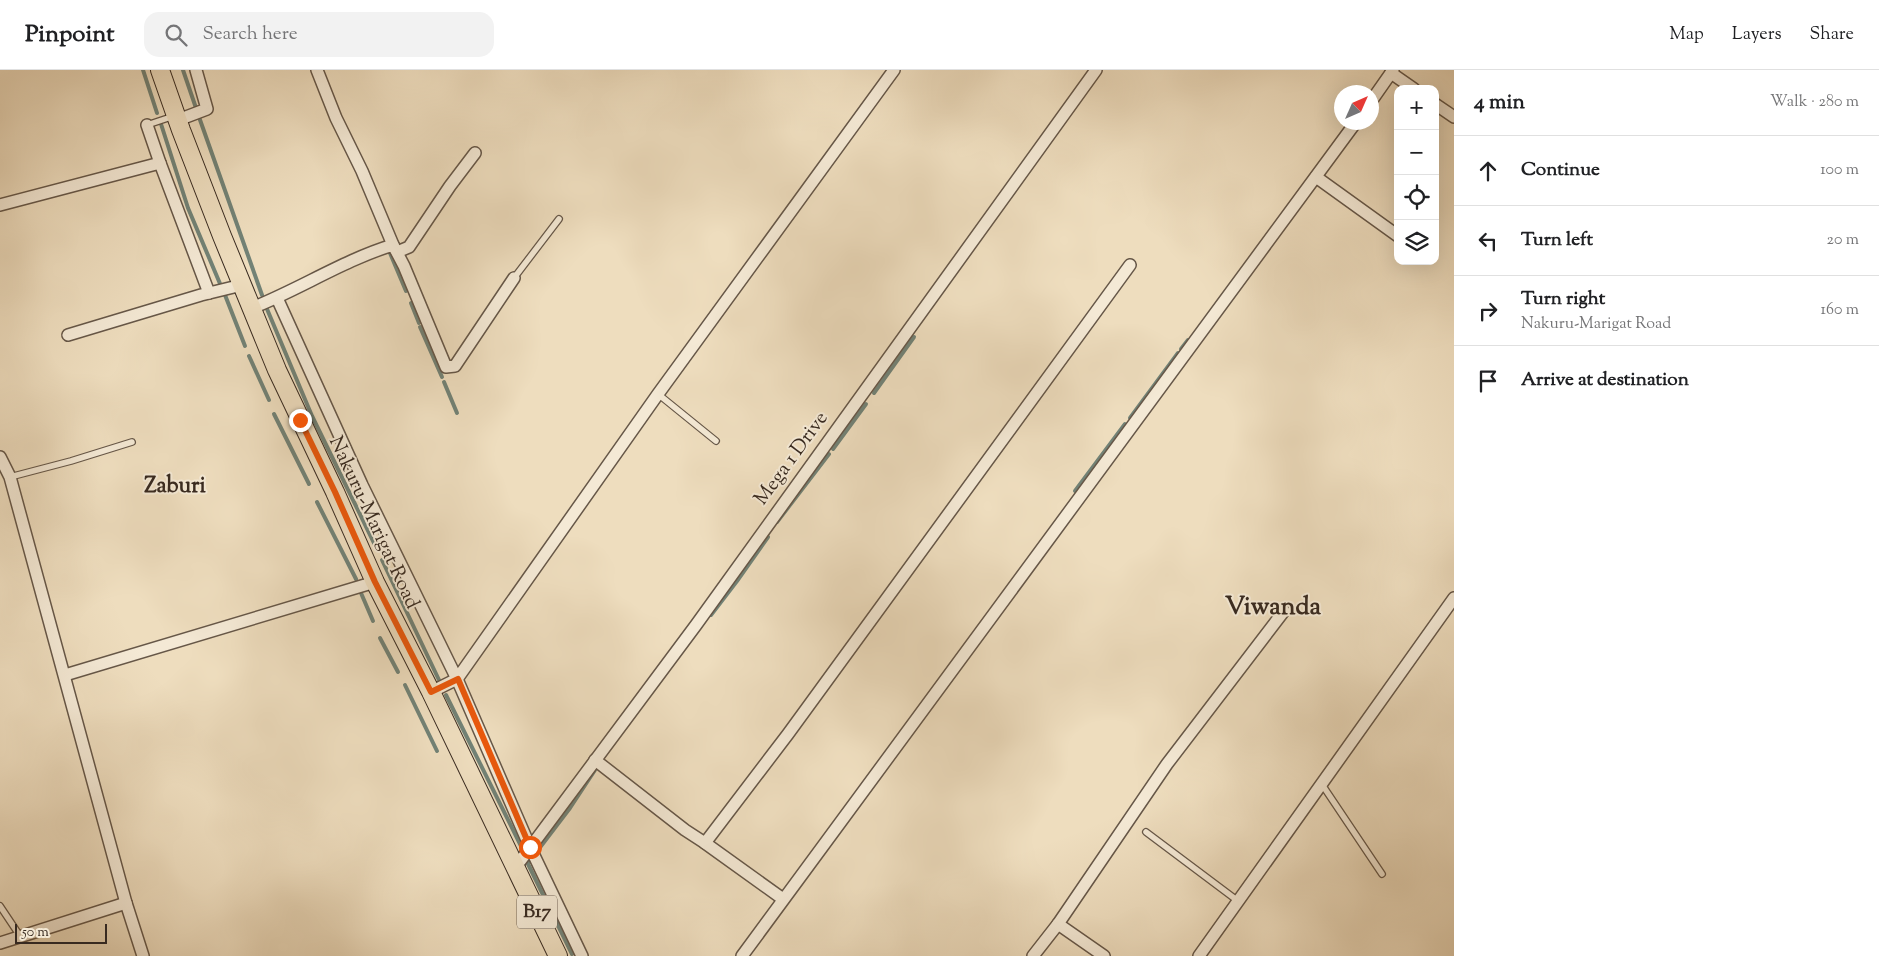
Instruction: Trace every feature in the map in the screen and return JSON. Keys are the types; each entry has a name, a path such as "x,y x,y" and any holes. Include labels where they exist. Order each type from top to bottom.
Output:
{"main road":[{"name":"Nakuru-Marigat Road","path":"160,70 242,285 277,370 375,582 431,692 558,956"}],"street":[{"path":"177,118 207,109 196,70"},
{"path":"317,70 336,118 362,171 446,367 455,366 514,278"},
{"path":"431,692 458,679 658,394 894,70"},
{"name":"Mega 1 Drive","path":"515,868 696,625 1096,70"},
{"path":"1379,90 1392,71 1409,85"},
{"path":"1439,107 1454,117"},
{"path":"148,125 160,163 209,293"},
{"path":"742,956 1350,130"},
{"path":"252,308 277,298 370,252 409,246 475,153"},
{"path":"0,205 160,163"},
{"path":"1316,177 1394,233"},
{"path":"706,843 788,734 1130,264"},
{"path":"68,335 242,285"},
{"path":"277,298 362,486 458,679 530,847 580,956"},
{"path":"0,459 10,477 126,903 143,956"},
{"path":"65,675 375,582"},
{"path":"1199,956 1454,598"},
{"path":"1033,956 1058,924 1167,764 1284,611"},
{"path":"595,760 685,830 783,899"},
{"path":"0,943 126,903"},
{"path":"1058,924 1104,956"}],"lane":[{"path":"148,125 177,118"},
{"path":"514,278 559,219"},
{"path":"658,394 716,441"},
{"path":"10,477 132,442"},
{"path":"1322,783 1382,874"},
{"path":"1146,832 1238,901"},
{"path":"0,906 20,936"}],"waterway":[{"path":"143,70 157,113"},
{"path":"183,70 196,108"},
{"path":"199,117 262,295"},
{"path":"161,124 188,208 221,286"},
{"path":"390,253 406,291"},
{"path":"225,295 245,346"},
{"path":"411,303 419,323"},
{"path":"267,309 312,416 376,547"},
{"path":"420,327 442,377"},
{"path":"874,393 914,337"},
{"path":"1181,349 1188,340"},
{"path":"1130,418 1178,353"},
{"path":"249,356 269,400"},
{"path":"444,382 457,413"},
{"path":"833,449 866,404"},
{"path":"274,414 309,484"},
{"path":"1075,491 1125,424"},
{"path":"777,522 829,454"},
{"path":"317,502 356,579"},
{"path":"711,615 768,537"},
{"path":"382,560 439,680"},
{"path":"361,593 373,621"},
{"path":"380,638 398,672"},
{"path":"405,685 437,751"},
{"path":"446,695 521,846"},
{"path":"538,850 570,808 595,770"},
{"path":"532,858 528,864 572,954"}],"district":[{"name":"Zaburi","path":"175,487"},
{"name":"Viwanda","path":"1273,608"}],"route":[{"path":"300,420 335,492 375,582 431,692 458,679 530,847"}]}
